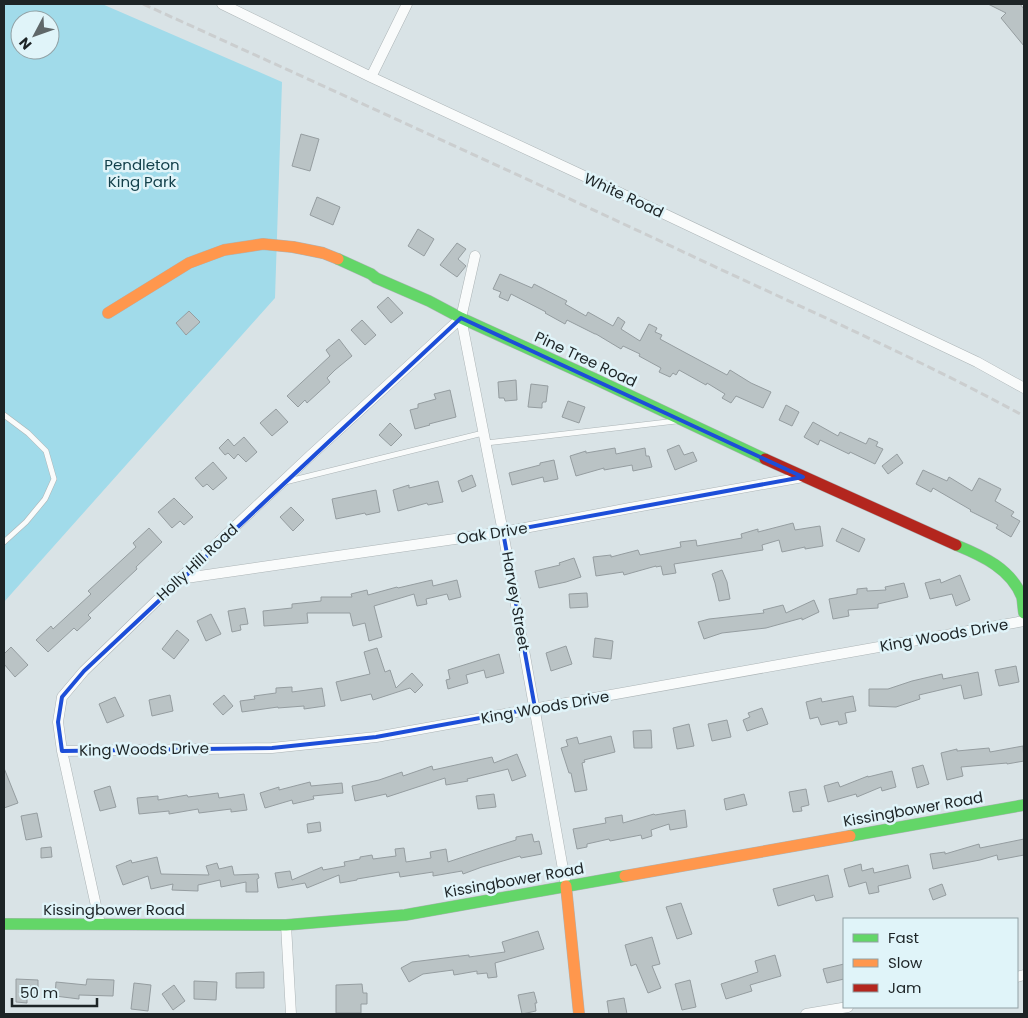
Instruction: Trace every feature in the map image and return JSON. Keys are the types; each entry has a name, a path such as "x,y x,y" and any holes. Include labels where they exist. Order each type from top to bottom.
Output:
{"street":[{"name":"White Road","path":"222,4 371,77 968,358 1024,388"},
{"path":"371,77 408,4"},
{"name":"Pine Tree Road","path":"108,313 189,263 224,250 263,244 323,253 803,477 982,556 1009,575 1022,598 1024,613"},
{"path":"461,318 475,256"},
{"name":"Harvey Street","path":"461,318 503,532 566,886"},
{"name":"Holly Hill Road","path":"100,924 62,751 58,722 62,697 84,671 179,579 461,318"},
{"name":"Oak Drive","path":"179,579 503,532 803,477"},
{"name":"King Woods Drive","path":"62,751 272,748 376,737 1024,621"},
{"name":"Kissingbower Road","path":"4,924 286,925 404,915 1024,805"},
{"path":"566,886 578,1014"},
{"path":"286,925 291,1014"},
{"path":"806,1014 843,1008"}],"lane":[{"path":"4,414 28,433 46,451 54,479 45,499 26,522 4,542"},
{"path":"282,482 485,438 681,420"}],"highlighted area":[{"path":"461,318 803,477 503,532 535,708 376,737 272,748 62,751 58,722 62,697 84,671"}],"green space":[{"name":"Pendleton King Park","path":"4,4 102,4 282,82 275,298 4,602"}],"building":[{"path":"988,4 1020,4 1024,9 1024,46 1001,18 1006,13"},
{"path":"301,134 319,139 310,171 292,166"},
{"path":"317,197 340,207 333,225 310,215"},
{"path":"418,229 434,239 424,256 408,246"},
{"path":"457,243 466,249 458,259 466,266 457,277 440,265"},
{"path":"500,274 532,288 534,284 567,301 565,304 586,316 588,312 613,326 618,317 625,322 621,329 640,341 649,324 657,328 655,332 662,335 660,339 727,375 730,370 751,383 771,392 763,408 736,396 731,403 722,398 725,394 679,370 676,375 673,373 670,377 659,372 661,368 639,356 640,354 623,346 621,349 567,320 565,324 511,294 508,301 499,297 501,292 493,289"},
{"path":"388,297 403,313 391,323 377,307"},
{"path":"189,311 200,322 186,335 176,323"},
{"path":"362,320 376,335 365,345 351,330"},
{"path":"339,339 352,356 327,378 330,382 307,403 305,400 298,407 287,396 330,356 326,350"},
{"path":"516,380 517,400 505,401 504,398 499,398 498,382"},
{"path":"531,384 548,386 546,402 543,402 542,408 528,407"},
{"path":"450,390 456,417 415,429 410,410 418,408 418,404 436,399 434,394"},
{"path":"568,401 585,407 579,423 562,417"},
{"path":"786,405 799,412 792,426 779,420"},
{"path":"276,409 288,422 272,436 260,423"},
{"path":"813,422 838,436 840,432 866,444 869,438 878,442 876,446 883,449 875,464 820,440 818,445 804,437"},
{"path":"390,423 402,435 391,446 379,435"},
{"path":"244,437 257,452 246,462 238,454 234,459 228,453 225,455 219,448 228,439 234,446"},
{"path":"679,445 684,455 693,452 697,461 675,470 667,450"},
{"path":"615,448 616,454 645,448 646,456 649,456 652,467 633,471 632,465 604,470 604,468 576,476 570,456 586,451 586,453"},
{"path":"897,454 903,463 888,474 882,466"},
{"path":"554,460 558,479 544,482 543,477 512,485 509,473"},
{"path":"213,462 227,478 213,490 207,484 203,487 195,478"},
{"path":"923,470 947,481 949,477 972,491 979,478 1001,489 995,501 1014,512 1011,516 1020,521 1011,537 996,528 998,525 970,511 933,488 931,492 916,484"},
{"path":"472,475 476,486 462,492 458,481"},
{"path":"438,481 443,502 428,505 427,503 398,511 393,490 409,485 409,488"},
{"path":"376,490 380,512 336,519 332,499"},
{"path":"174,498 193,517 184,525 180,521 172,528 158,512"},
{"path":"291,507 304,520 293,531 280,517"},
{"path":"793,523 795,530 820,526 823,546 805,549 805,547 782,552 779,540 762,545 763,550 674,564 676,573 663,575 661,566 656,566 624,575 623,572 596,576 593,557 611,555 611,557 638,550 640,555 681,547 680,542 696,540 697,546 742,538 741,534 758,529 758,532"},
{"path":"149,528 162,542 136,567 137,569 88,615 91,618 77,631 74,628 48,652 36,640 51,626 53,629 91,594 88,591 136,547 133,543"},
{"path":"842,528 865,539 859,552 836,541"},
{"path":"574,558 581,577 539,588 535,571 560,565 559,563"},
{"path":"722,570 727,582 730,599 719,601 712,574"},
{"path":"960,575 970,600 956,606 952,594 930,599 925,583 940,579 941,583"},
{"path":"432,580 433,586 457,580 461,597 449,600 447,594 426,599 427,604 417,606 414,594 374,606 382,637 369,641 365,623 353,626 350,613 307,613 308,623 264,626 263,611 292,608 292,604 321,601 321,597 352,597 351,594 367,590 368,595"},
{"path":"904,583 908,597 878,604 878,608 848,610 849,616 833,619 829,599 857,594 857,589 867,588 867,591 886,590 885,587"},
{"path":"587,593 588,607 570,608 569,594"},
{"path":"814,600 819,612 802,620 802,618 766,628 722,633 704,639 698,622 764,613 763,610 783,605 786,613"},
{"path":"245,608 248,624 240,625 241,630 232,632 228,611"},
{"path":"211,614 221,634 206,641 197,621"},
{"path":"177,630 189,640 174,659 162,649"},
{"path":"595,638 613,641 611,659 593,657"},
{"path":"566,646 572,664 551,671 546,653"},
{"path":"11,647 28,665 15,677 4,664 4,654"},
{"path":"377,648 385,672 390,670 396,688 412,673 423,685 415,693 410,688 373,700 371,694 341,701 336,682 370,674 364,652"},
{"path":"499,654 504,673 486,678 484,670 466,675 468,683 448,689 446,680 450,679 448,670"},
{"path":"1016,666 1019,682 999,686 995,670"},
{"path":"978,672 982,695 964,699 961,685 919,695 920,699 896,707 869,706 869,689 888,689 942,674 943,679"},
{"path":"292,687 292,692 322,688 325,706 304,709 304,706 278,707 242,712 240,701 255,699 254,696 276,693 276,688"},
{"path":"170,695 173,711 152,716 149,700"},
{"path":"224,695 233,706 223,715 213,704"},
{"path":"853,696 856,711 845,713 847,723 839,725 838,721 821,725 818,717 810,719 806,702 821,698 822,702"},
{"path":"115,697 124,716 107,723 99,704"},
{"path":"762,708 768,724 747,731 743,720 750,717 748,713"},
{"path":"727,720 731,737 712,741 708,724"},
{"path":"689,724 694,746 677,749 673,728"},
{"path":"651,730 652,748 634,748 633,731"},
{"path":"611,736 615,752 584,760 585,762 582,763 587,790 575,792 571,773 569,773 561,748 568,746 566,740 577,737 579,744"},
{"path":"1023,746 1024,761 961,767 963,776 947,780 941,753 957,749 957,751 989,748 990,752"},
{"path":"517,754 526,776 512,781 508,769 467,779 468,781 446,785 445,778 387,797 386,794 355,801 352,786 379,780 402,772 403,776 432,766 433,770 492,757 494,763"},
{"path":"923,765 929,784 917,788 912,768"},
{"path":"4,768 18,803 4,808"},
{"path":"892,771 896,787 882,791 881,787 857,797 856,794 828,802 824,786 838,782 840,787 868,776"},
{"path":"310,782 311,786 342,783 343,793 313,796 314,799 293,804 292,800 265,808 260,793 279,787 279,790"},
{"path":"110,786 116,807 100,811 94,791"},
{"path":"806,789 809,805 801,807 802,811 793,812 789,792"},
{"path":"218,793 219,798 244,794 247,810 231,812 231,809 199,813 198,809 169,814 169,811 139,814 137,798 158,796 158,800 187,795 188,797"},
{"path":"494,794 496,807 478,809 476,796"},
{"path":"744,794 747,805 726,810 724,799"},
{"path":"685,810 687,827 670,830 669,824 651,830 652,836 642,839 641,835 610,841 609,839 587,844 587,847 577,849 573,829 606,823 605,818 622,815 623,823 654,814"},
{"path":"37,813 42,837 26,840 21,816"},
{"path":"320,822 321,831 308,833 307,824"},
{"path":"532,834 534,842 539,841 542,854 521,858 520,856 463,874 462,871 433,876 433,872 400,877 399,872 340,883 339,875 307,888 305,883 278,888 275,873 290,871 292,880 322,867 323,870 345,866 344,862 360,859 360,857 372,855 373,859 396,856 395,849 404,848 406,862 431,858 430,852 446,849 448,862 516,840 516,837"},
{"path":"1024,839 1024,855 998,860 997,855 933,869 930,854 945,852 945,854 979,844 980,848"},
{"path":"51,847 52,857 41,858 41,848"},
{"path":"157,857 161,874 209,875 206,866 217,863 219,869 232,866 234,875 258,874 258,892 246,892 246,882 221,887 220,880 198,885 198,891 172,890 173,884 151,889 148,876 123,885 116,866 131,860 132,863"},
{"path":"861,864 862,871 873,868 874,873 908,865 911,878 878,886 879,892 869,894 866,882 849,887 844,869"},
{"path":"828,875 833,897 816,901 814,895 778,906 773,889"},
{"path":"942,884 946,895 933,900 929,889"},
{"path":"681,903 692,934 677,939 666,907"},
{"path":"538,931 544,949 495,963 497,977 488,978 487,973 477,974 477,971 454,975 453,970 423,974 409,982 401,968 412,962 505,952 502,942"},
{"path":"652,937 660,964 652,966 661,988 648,993 636,964 631,966 625,945"},
{"path":"775,955 781,976 750,985 752,991 726,999 721,984 758,972 755,961"},
{"path":"843,964 843,979 827,983 823,969"},
{"path":"264,972 264,988 236,988 236,973"},
{"path":"16,979 38,980 38,996 27,995 27,1003 16,1002"},
{"path":"87,979 114,980 113,996 79,995 79,999 55,996 56,982 86,985"},
{"path":"690,980 696,1007 682,1010 675,984"},
{"path":"194,981 217,982 216,1000 194,999"},
{"path":"134,983 151,985 148,1011 131,1009"},
{"path":"362,984 363,993 367,993 367,1004 361,1004 361,1013 336,1013 336,985"},
{"path":"174,985 185,1001 173,1010 162,994"},
{"path":"534,992 537,1003 535,1003 536,1011 522,1014 518,995"},
{"path":"624,998 627,1014 609,1014 607,1001"}],"railway":[{"path":"143,4 907,356 1024,416"}],"traffic: fast":[{"path":"338,259 765,459"},
{"path":"956,545 986,559 1003,571 1017,587 1022,597 1024,613"},
{"path":"850,836 1024,805"},
{"path":"4,924 286,925 405,915 625,876"}],"traffic: slow":[{"path":"108,313 189,263 224,250 263,244 293,247 323,253 338,259"},
{"path":"625,876 850,836"},
{"path":"566,886 579,1014"}],"traffic: jam":[{"path":"765,459 956,545"}]}
